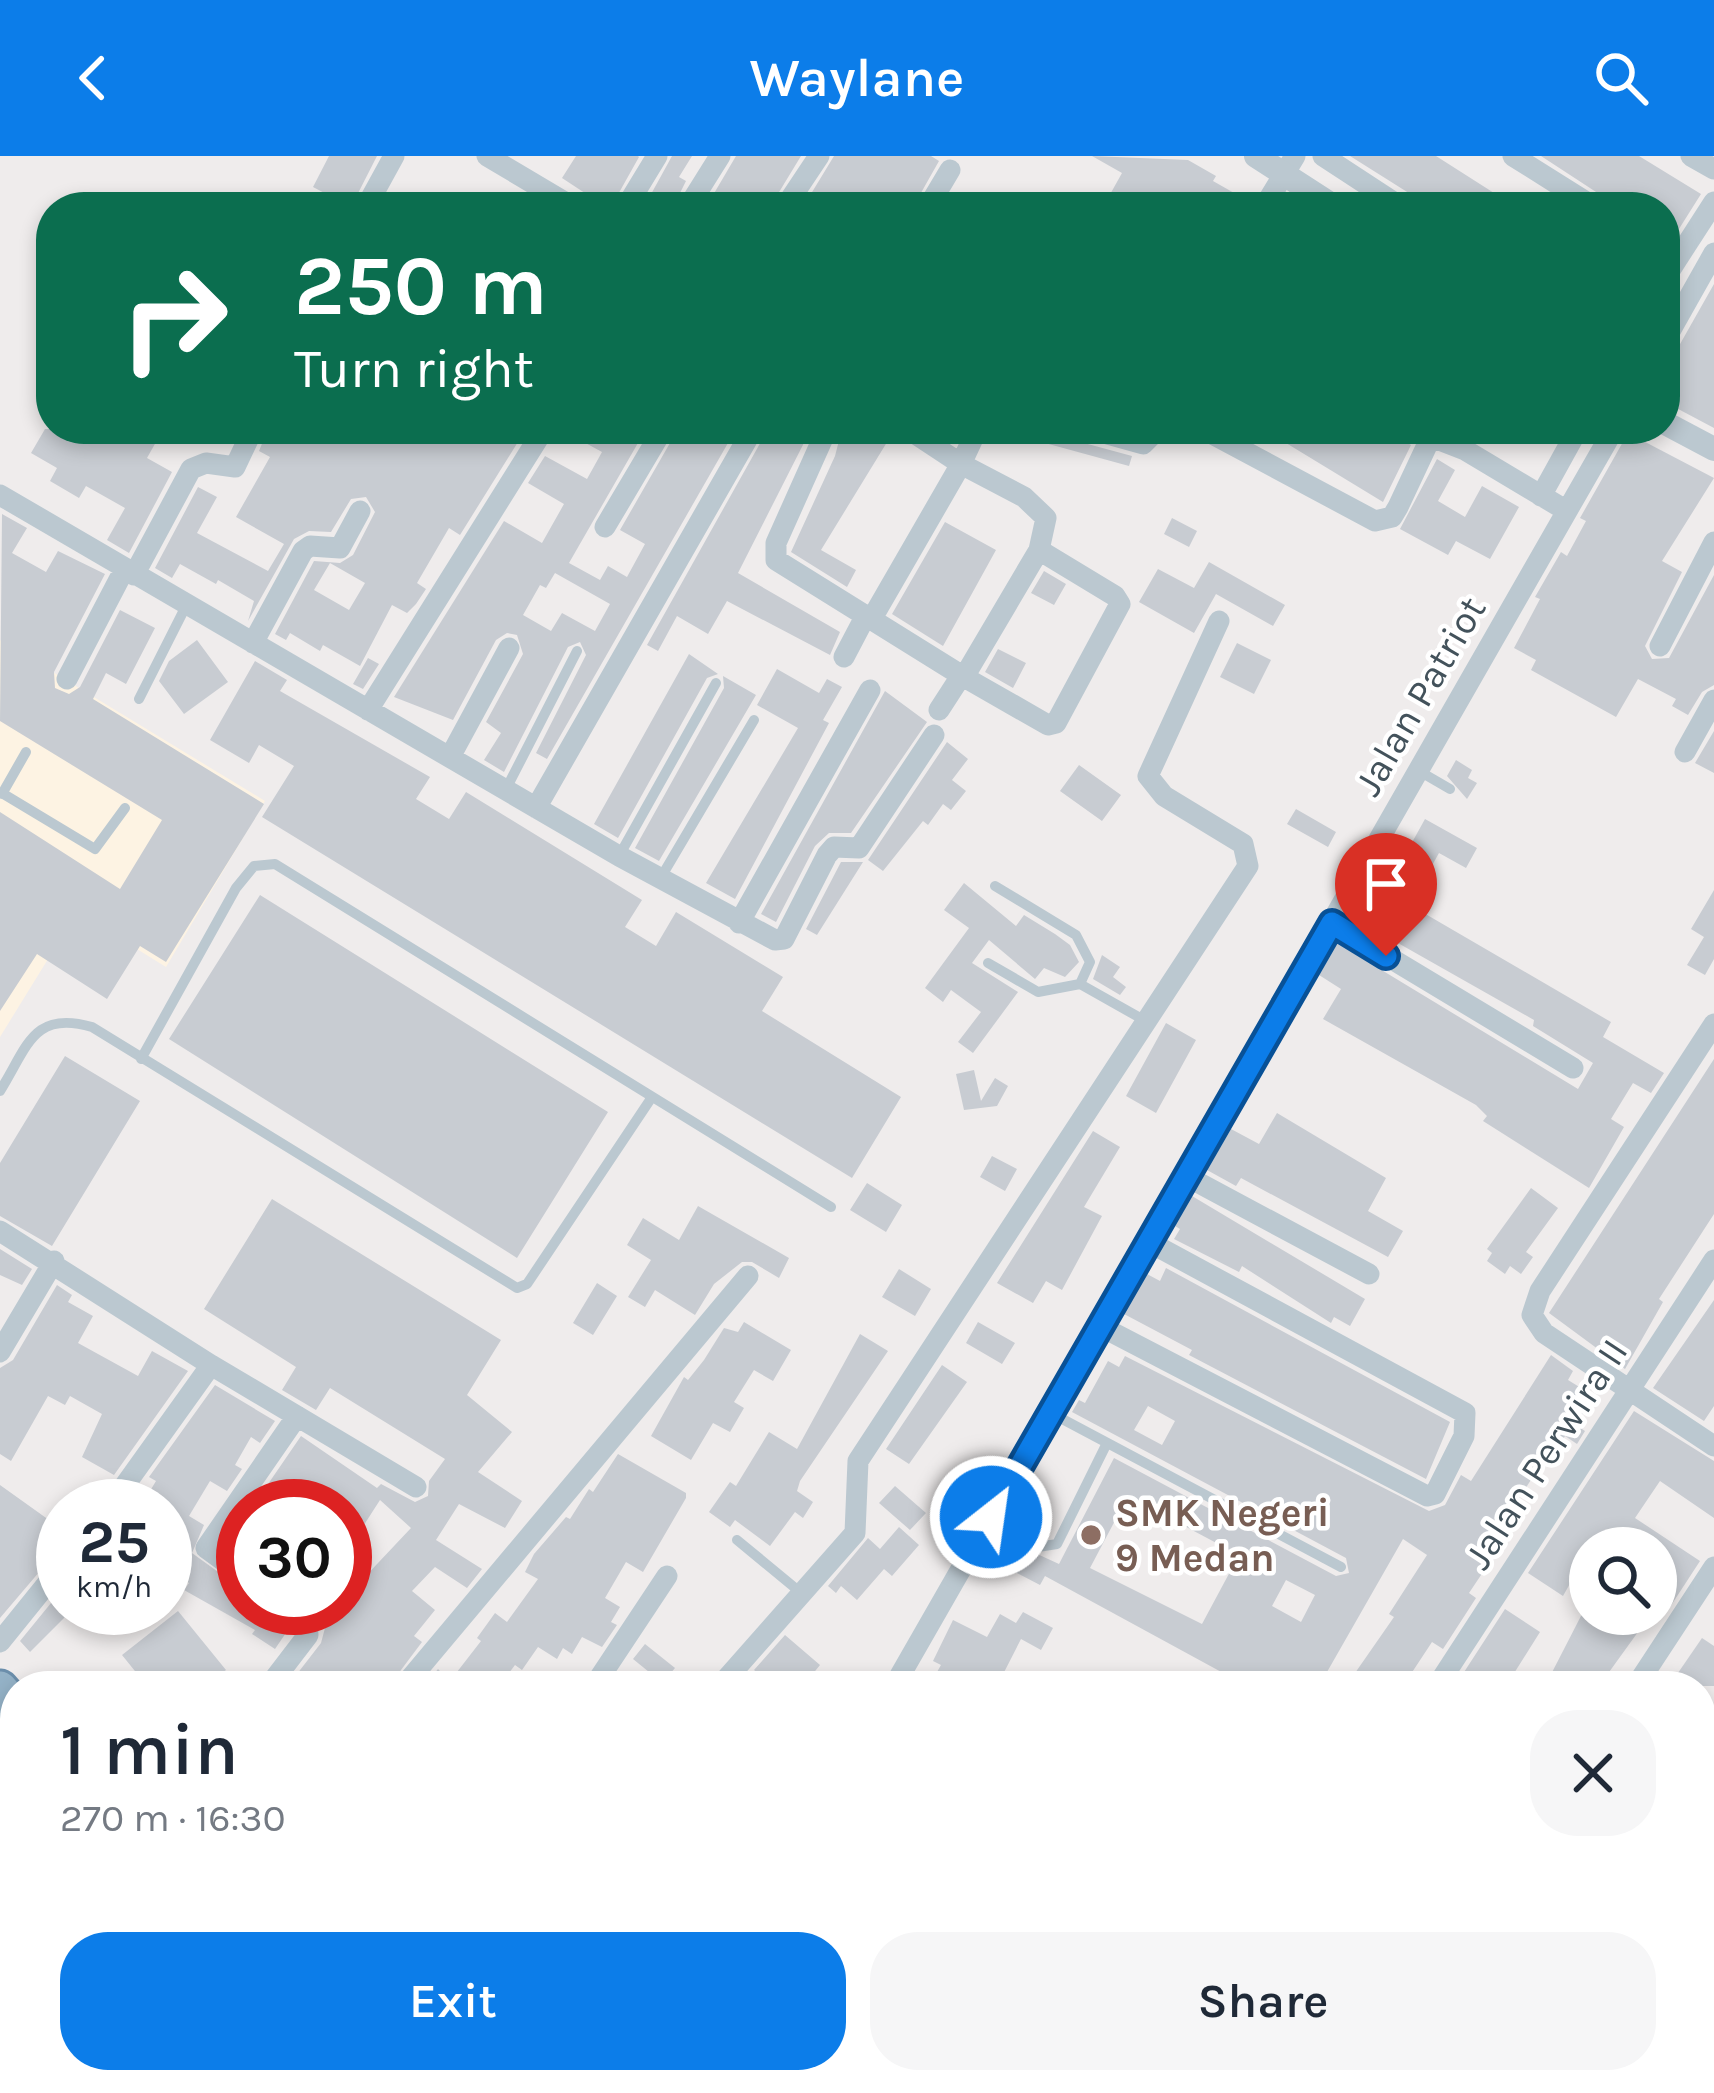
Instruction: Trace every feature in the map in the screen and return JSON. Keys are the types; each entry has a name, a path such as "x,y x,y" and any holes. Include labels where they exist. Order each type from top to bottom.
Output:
{"street":[{"path":"374,192 394,156"},
{"path":"487,156 548,192"},
{"path":"635,192 657,156"},
{"path":"697,192 720,156"},
{"path":"795,192 819,156"},
{"path":"1256,156 1292,170 1318,192"},
{"path":"1292,170 1311,156"},
{"path":"1323,156 1378,192"},
{"path":"1513,156 1570,192"},
{"path":"1691,156 1714,169"},
{"path":"937,192 950,170"},
{"path":"1680,248 1714,202"},
{"path":"1680,313 1714,253"},
{"path":"1680,430 1713,446"},
{"path":"67,679 187,474 206,463 235,467 246,444"},
{"path":"368,710 535,444"},
{"path":"605,527 654,444"},
{"path":"536,808 744,444"},
{"path":"821,444 774,554 783,569 1048,724 1056,723 1120,604 1115,596 1039,550"},
{"path":"931,444 1039,507 1046,535 939,710"},
{"path":"844,657 970,444"},
{"path":"1231,444 1375,521 1392,517 1398,507 1417,444"},
{"path":"1447,444 1465,450 1567,512"},
{"path":"1541,496 1570,444"},
{"name":"Jalan Patriot","path":"903,1671 1606,444"},
{"path":"0,496 619,856 739,922 784,939 827,855 838,846 859,848 934,735"},
{"path":"253,644 303,551 310,546 340,548 359,512"},
{"path":"1660,646 1714,542"},
{"path":"733,1671 855,1533 853,1480 858,1461 1249,866 1244,844 1164,796 1148,776 1219,621"},
{"path":"450,757 509,648"},
{"path":"739,922 870,690"},
{"path":"1685,752 1714,700"},
{"path":"1332,923 1573,1068"},
{"path":"1714,1024 1532,1303 1532,1315 1544,1333 1714,1446"},
{"path":"1186,1176 1369,1274"},
{"path":"0,1231 211,1365 416,1486"},
{"path":"1100,1326 1427,1496 1435,1494 1464,1436 1465,1414 1149,1242"},
{"name":"Jalan Perwira II","path":"1447,1671 1714,1260"},
{"path":"0,1352 54,1262"},
{"path":"417,1671 748,1276"},
{"path":"129,1479 211,1365"},
{"path":"254,1479 297,1417"},
{"path":"1646,1671 1714,1567"},
{"path":"605,1671 667,1576"},
{"path":"0,1642 36,1597"},
{"path":"280,1671 308,1635"}],"lane":[{"path":"139,699 186,606"},
{"path":"505,790 577,651"},
{"path":"619,856 716,683"},
{"path":"660,879 754,720"},
{"path":"26,752 1,795 95,849 125,808"},
{"path":"1419,771 1450,789"},
{"path":"141,1059 236,887 254,866 275,864 831,1208"},
{"path":"995,886 1076,935 1090,962 1080,984"},
{"path":"988,963 1038,992 1080,984 1144,1020"},
{"path":"0,1091 39,1027 61,1019 92,1027 513,1288 527,1284 652,1096"},
{"path":"1051,1414 1341,1568"},
{"path":"991,1517 1038,1546 1057,1544 1106,1445"},
{"path":"737,1540 800,1592"}],"shaded area":[{"path":"0,640 265,801 166,967 77,912 0,1037"}],"building":[{"path":"329,156 377,156 359,192 322,192 313,187"},
{"path":"576,156 639,157 619,192 583,192 562,178"},
{"path":"672,156 692,156 679,177 686,181 680,192 652,192"},
{"path":"736,156 801,156 779,192 715,192"},
{"path":"834,156 931,156 939,161 921,192 812,192"},
{"path":"1092,156 1188,160 1232,192 1111,192 1122,173"},
{"path":"1350,156 1436,156 1492,192 1407,192"},
{"path":"1541,156 1639,156 1701,194 1680,227 1680,192 1596,192"},
{"path":"1714,284 1714,428 1680,410 1680,344"},
{"path":"36,444 155,444 147,458 172,472 129,553 107,540 125,508 86,486 79,498 50,481 57,468 31,453"},
{"path":"262,444 517,444 460,535 449,528 417,583 426,589 416,604 407,613 392,605 360,666 323,645 320,651 290,633 286,640 275,634 314,561 340,563 353,555 375,512 366,497 351,499 331,532 309,531 294,539 248,621 254,601 218,580 216,584 180,564 172,578 155,568 198,487 217,497 197,533 268,571 284,544 236,517 270,457 259,451","holes":["330,563 365,583 349,610 314,590"]},
{"path":"587,444 637,444 569,563 600,580 608,566 627,577 645,544 620,530 669,444 727,444 547,759 536,753 586,655 580,642 568,647 504,772 484,760 501,733 486,722 523,654 517,635 507,633 496,640 453,720 394,697 504,521 542,543 564,504 528,483 545,456 587,479 602,452","holes":["555,573 610,604 595,631 562,613 551,631 523,615 540,585 546,588"]},
{"path":"760,444 803,444 738,573 840,632 830,655 727,601 708,634 677,616 658,651 647,645"},
{"path":"838,444 886,444 821,550 856,570 847,587 791,552"},
{"path":"1049,444 1088,444 1132,456 1129,466"},
{"path":"1288,444 1409,444 1383,502"},
{"path":"1622,444 1649,444 1714,478 1662,561 1682,572 1645,646 1652,659 1669,658 1714,575 1714,685 1702,692 1688,715 1672,706 1676,699 1638,679 1616,717 1531,670 1536,660 1514,648 1540,599 1535,597 1561,552 1567,556 1586,521 1580,518"},
{"path":"1437,459 1455,470 1438,501 1465,517 1482,486 1519,507 1490,559 1456,541 1448,555 1400,529"},
{"path":"2,514 27,528 12,553 46,572 58,551 105,574 54,672 55,688 69,694 80,687 120,610 155,628 126,684 106,673 93,699 264,804 166,962 140,946 107,999 37,954 0,1011 0,812 120,889 162,820 0,721"},
{"path":"1172,518 1197,531 1189,547 1164,534"},
{"path":"945,522 996,550 943,646 892,614"},
{"path":"1209,562 1285,605 1273,626 1216,594 1194,633 1139,602 1158,569 1194,588"},
{"path":"1044,571 1066,584 1054,605 1031,593"},
{"path":"197,640 228,682 184,714 159,681 169,661"},
{"path":"1237,643 1271,660 1254,694 1220,677"},
{"path":"998,649 1026,663 1013,688 985,672"},
{"path":"689,654 718,674 707,678 618,838 594,824"},
{"path":"368,658 379,664 363,689 353,684"},
{"path":"255,661 287,680 280,691 430,777 416,799 449,819 466,792 642,900 625,927 656,946 676,912 783,977 762,1011 901,1097 852,1178 262,817 294,766 259,745 249,763 210,740"},
{"path":"777,669 819,693 827,679 842,687 823,720 829,723 735,899 706,883 798,728 757,705"},
{"path":"723,676 756,695 659,861 635,848 724,688"},
{"path":"885,691 927,722 851,833 829,833 815,846 776,922 761,914"},
{"path":"1714,731 1714,773 1695,763"},
{"path":"947,742 968,759 952,780 966,791 951,810 943,804 928,825 923,821 883,871 868,860"},
{"path":"1456,760 1472,770 1468,778 1477,783 1467,799 1447,776"},
{"path":"1079,765 1121,795 1102,821 1060,791"},
{"path":"1296,809 1336,832 1328,847 1287,824"},
{"path":"1425,819 1477,848 1466,868 1439,853 1410,905 1611,1022 1603,1037 1664,1073 1651,1093 1633,1083 1611,1119 1624,1127 1589,1188 1483,1121 1487,1116 1476,1105 1323,1019 1341,989 1319,975 1337,943 1578,1089 1593,1063 1533,1026 1534,1020 1352,917 1396,839 1410,846"},
{"path":"841,862 863,862 817,935 806,929"},
{"path":"964,883 1016,926 1024,915 1055,934 1070,945 1079,962 1065,977 1044,968 1035,979 989,940 972,963 1018,992 973,1053 958,1042 981,1012 951,990 943,1002 925,988 969,928 944,910"},
{"path":"1714,890 1714,959 1705,975 1687,965 1704,937 1691,929"},
{"path":"260,895 608,1112 517,1258 169,1039"},
{"path":"1102,955 1120,967 1113,977 1126,987 1120,995 1093,979"},
{"path":"1166,1023 1196,1040 1156,1113 1126,1096"},
{"path":"65,1056 140,1101 52,1246 0,1216 0,1163"},
{"path":"1714,1059 1714,1214 1659,1299 1663,1302 1625,1369 1549,1313"},
{"path":"974,1070 981,1101 995,1078 1008,1086 997,1106 964,1110 956,1074"},
{"path":"1277,1113 1386,1178 1368,1211 1403,1231 1388,1257 1241,1178 1236,1186 1207,1170 1231,1129 1259,1144"},
{"path":"1093,1131 1120,1147 1084,1207 1102,1216 1062,1290 1046,1281 1033,1303 997,1283"},
{"path":"992,1156 1017,1169 1005,1191 980,1177"},
{"path":"867,1183 902,1205 886,1232 850,1210"},
{"path":"1531,1188 1558,1208 1526,1252 1533,1257 1521,1274 1510,1266 1505,1274 1487,1261 1492,1253 1487,1249"},
{"path":"1192,1196 1365,1299 1350,1326 1334,1317 1331,1323 1242,1266 1239,1272 1174,1239 1180,1229 1175,1226"},
{"path":"272,1199 501,1340 467,1395 512,1432 478,1472 522,1501 505,1528 459,1504 436,1540 482,1569 467,1588 435,1567 412,1591 435,1610 414,1636 422,1642 400,1671 299,1671 323,1635 372,1635 372,1569 411,1528 380,1500 372,1512 372,1485 377,1488 381,1484 415,1502 428,1496 429,1481 445,1459 330,1388 316,1410 282,1390 296,1367 204,1309"},
{"path":"698,1206 789,1258 779,1278 752,1262 742,1262 714,1284 695,1315 655,1290 645,1307 628,1297 651,1260 627,1245 643,1218 679,1240"},
{"path":"0,1249 32,1269 22,1285 0,1275"},
{"path":"1166,1268 1450,1422 1426,1479 1189,1355 1192,1350 1124,1314 1147,1274 1160,1281"},
{"path":"899,1269 931,1289 915,1316 882,1297"},
{"path":"597,1283 617,1296 593,1335 573,1323"},
{"path":"57,1285 72,1295 68,1302 93,1316 78,1343 138,1376 152,1351 188,1371 114,1475 82,1457 102,1414 70,1396 65,1405 48,1396 11,1461 0,1454 0,1368 13,1360"},
{"path":"1714,1300 1714,1406 1704,1421 1653,1388"},
{"path":"744,1322 791,1350 773,1381 754,1370 734,1402 744,1408 730,1432 713,1423 691,1460 651,1436 684,1377 688,1380 724,1328 738,1332"},
{"path":"978,1322 1015,1343 1002,1364 966,1343"},
{"path":"860,1334 888,1351 800,1481 797,1491 813,1502 803,1518 795,1512 770,1546 735,1520 730,1527 709,1512 730,1482 736,1486 769,1432 797,1449"},
{"path":"1551,1355 1573,1371 1568,1380 1594,1396 1576,1425 1585,1431 1577,1444 1565,1436 1553,1456 1548,1453 1513,1508 1522,1514 1469,1593 1476,1598 1443,1649 1432,1642 1413,1671 1356,1671 1394,1617 1389,1614 1427,1555 1403,1539 1328,1671 1219,1671 1045,1576 1040,1585 998,1563 1009,1541 1059,1564 1114,1458 1336,1576 1349,1573 1346,1558 1072,1412 1079,1400 1085,1403 1108,1361 1119,1367 1125,1356 1429,1511 1445,1505 1461,1475 1471,1481","holes":["1148,1406 1175,1421 1162,1445 1134,1430","1128,1496 1239,1555 1202,1624 1090,1568","1286,1580 1315,1595 1301,1622 1272,1606"]},
{"path":"942,1365 967,1382 909,1464 886,1449"},
{"path":"215,1385 275,1421 260,1443 251,1437 235,1465 242,1469 235,1479 216,1479 216,1485 210,1481 192,1511 192,1479 149,1477"},
{"path":"1634,1411 1714,1461 1714,1518 1660,1481 1635,1518 1649,1527 1569,1527 1569,1585 1563,1596 1528,1573"},
{"path":"301,1436 364,1479 272,1479"},
{"path":"618,1454 686,1493 643,1572 626,1562 605,1598 620,1607 611,1622 617,1625 602,1647 582,1637 572,1654 563,1648 557,1659 538,1647 522,1670 515,1665 510,1671 458,1671 495,1613 507,1622 538,1579 525,1572 534,1554 566,1517 570,1519 589,1489 593,1492"},
{"path":"0,1485 36,1511 36,1576 0,1618"},
{"path":"895,1486 926,1513 910,1530 879,1503"},
{"path":"192,1518 204,1525 192,1553"},
{"path":"899,1527 919,1545 892,1576 884,1569 857,1600 841,1586 836,1593 828,1586 868,1538 880,1549"},
{"path":"1677,1546 1700,1561 1677,1596"},
{"path":"192,1553 216,1570 216,1608 192,1595"},
{"path":"1505,1609 1540,1632 1515,1671 1465,1671"},
{"path":"1023,1612 1053,1628 1041,1650 1021,1639 1005,1671 938,1671 941,1665 933,1661 953,1620 987,1637 1000,1614 1016,1623"},
{"path":"36,1621 36,1635 47,1635 30,1652 20,1641"},
{"path":"192,1628 226,1670 225,1671 135,1671 122,1655 147,1635 192,1635"},
{"path":"254,1635 285,1635 275,1649"},
{"path":"785,1635 820,1665 815,1671 754,1670"},
{"path":"1571,1635 1636,1635 1610,1671 1553,1671"},
{"path":"1702,1638 1714,1646 1714,1671 1679,1671"},
{"path":"645,1644 675,1668 648,1671 633,1659"}],"place":[{"name":"SMK Negeri 9 Medan","path":"1091,1535"}],"route":[{"path":"991,1517 1332,923 1386,956"}]}
